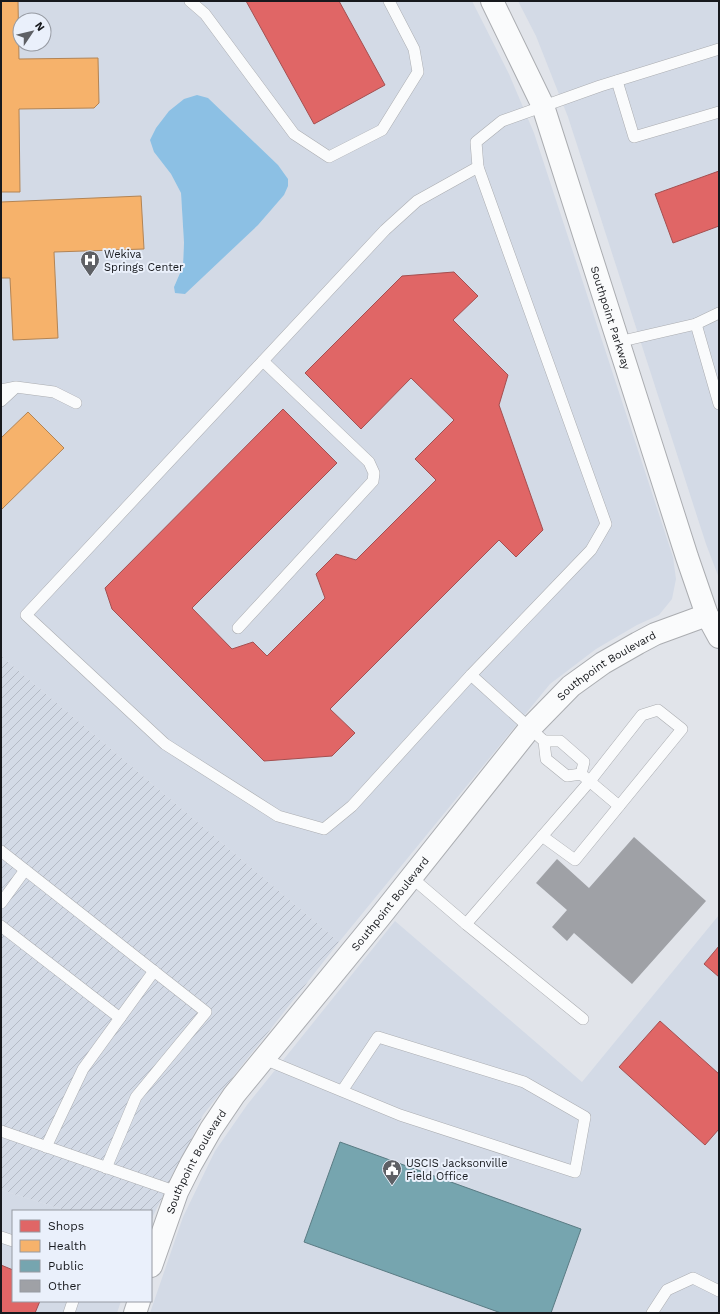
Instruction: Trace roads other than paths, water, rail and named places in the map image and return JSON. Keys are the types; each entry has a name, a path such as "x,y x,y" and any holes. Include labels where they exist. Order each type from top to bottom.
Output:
{"street":[{"name":"Southpoint Parkway","path":"492,1 543,106 687,557 707,615 719,638"},
{"name":"Southpoint Boulevard","path":"152,1263 177,1192 211,1129 234,1096 411,877 537,734 571,686 603,663 655,634 707,615"},
{"path":"135,1313 139,1302"}],"lane":[{"path":"190,1 205,14 294,134 329,158 382,130 418,72 414,50 389,1"},
{"path":"478,167 417,201 386,230 26,615 165,744 278,816 324,829 352,806 471,675 591,550 606,524 478,167 476,142 502,121 617,81 719,49"},
{"path":"617,81 634,137 719,112"},
{"path":"618,342 696,324 719,312"},
{"path":"696,324 719,404"},
{"path":"238,628 373,481 374,473 369,462 263,360"},
{"path":"1,390 16,387 54,392 76,403"},
{"path":"1,401 16,387"},
{"path":"471,675 537,734 560,741 584,762 586,777"},
{"path":"466,924 542,836 586,777 642,715 658,710 682,729 575,860 542,836"},
{"path":"537,734 546,759 567,776 586,777 619,806"},
{"path":"1,850 206,1012 136,1097 106,1168"},
{"path":"1,903 25,870"},
{"path":"411,877 466,924 583,1019"},
{"path":"1,926 120,1018"},
{"path":"46,1147 83,1069 154,972"},
{"path":"264,1059 400,1115 575,1172 585,1117 524,1082 378,1037 342,1091"},
{"path":"1,1131 177,1192"},
{"path":"1,1237 12,1241"},
{"path":"652,1313 667,1290 693,1278 719,1291"},
{"path":"69,1313 73,1302"}],"water":[{"path":"197,95 208,98 278,165 288,179 288,186 284,195 258,225 185,294 175,293 174,287 183,266 184,243 181,193 171,174 154,152 150,140 156,128 169,111 184,99"}],"place":[{"name":"Wekiva Springs Center","path":"90,277"},
{"name":"USCIS Jacksonville Field Office","path":"392,1186"}]}
